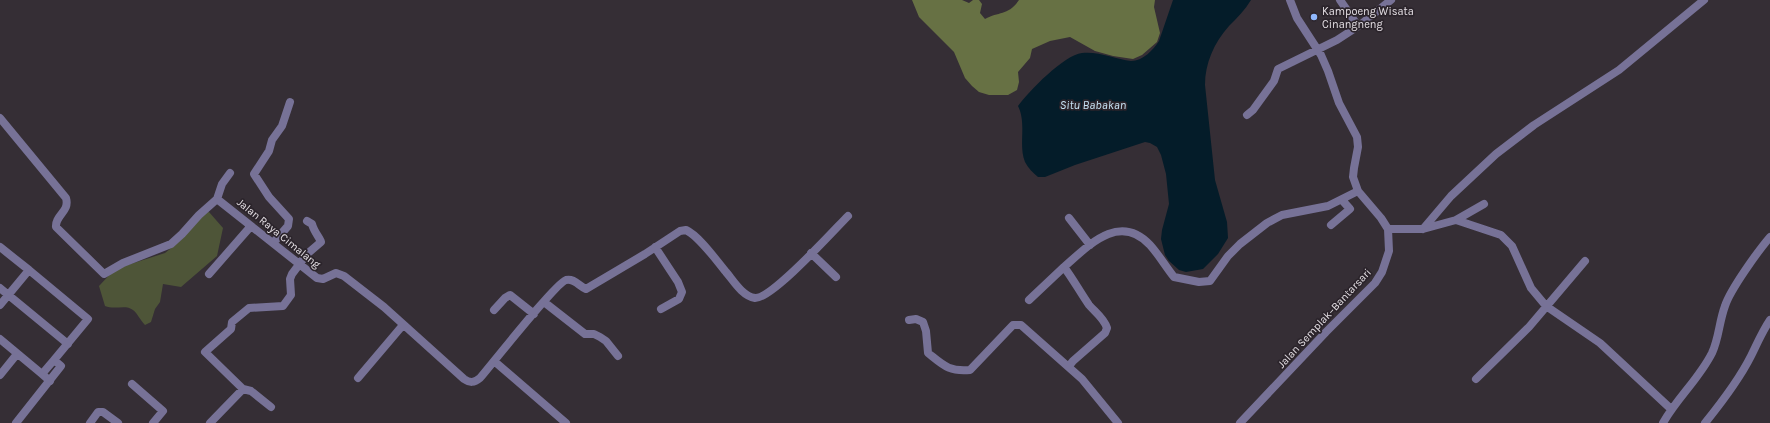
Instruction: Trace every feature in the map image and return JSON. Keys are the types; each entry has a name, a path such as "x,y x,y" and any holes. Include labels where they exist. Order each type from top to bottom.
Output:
{"street":[{"path":"1290,0 1297,18 1317,49 1328,71 1339,103 1357,137 1358,147 1353,177 1358,191 1381,218 1388,229 1423,229 1456,220 1484,204"},
{"path":"1340,0 1358,26"},
{"path":"1423,229 1451,196 1496,154 1534,125 1619,70 1704,0"},
{"path":"1247,115 1253,110 1274,81 1278,68 1337,40 1358,26 1388,1"},
{"path":"274,242 288,226 289,219 269,197 254,174 269,151 272,140 282,126 290,102"},
{"path":"0,118 66,198 66,208 56,222 56,227 104,274 123,263 171,244 217,199 222,184 230,173"},
{"path":"1029,300 1090,245 1110,232 1129,232 1138,235 1150,245 1174,277 1205,283 1213,278 1228,256 1240,244 1271,220 1292,212 1328,206 1358,191"},
{"name":"Jalan Raya Cimalang","path":"217,199 301,263 319,279 336,273 344,276 384,307 466,381 472,382 478,380 544,302 564,281 572,280 586,289 655,247"},
{"path":"1332,225 1350,209 1342,200"},
{"path":"661,309 679,298 682,292 678,282 655,247 680,231 686,230 699,242 736,285 748,295 757,298 763,296 790,275 848,216"},
{"path":"1068,218 1090,245"},
{"path":"1456,220 1501,236 1507,240 1512,246 1531,288 1546,306 1600,343 1671,409"},
{"path":"271,407 251,391 243,389 205,352 230,329 232,322 249,308 283,306 292,292 290,277 313,249 321,242 315,233 312,224 307,221"},
{"path":"209,274 251,226"},
{"name":"Jalan Semplak–Bantarsari","path":"1240,423 1326,332 1375,283 1382,272 1389,251 1388,229"},
{"path":"1663,423 1671,409 1702,371 1717,343 1722,315 1729,296 1770,237"},
{"path":"0,247 88,319 42,374"},
{"path":"811,253 836,277"},
{"path":"1476,379 1529,327 1585,261"},
{"path":"1064,267 1089,304 1103,320 1107,328 1105,332 1072,361 1069,366"},
{"path":"0,305 29,270"},
{"path":"0,288 68,344"},
{"path":"494,310 505,298 510,295 534,314"},
{"path":"544,302 584,334 594,334 606,341 618,356"},
{"path":"909,320 916,319 923,322 926,331 928,353 946,366 957,371 970,370 1013,325 1016,324 1024,327 1069,366 1094,392 1118,423"},
{"path":"1705,423 1728,393 1751,357 1761,333 1770,320"},
{"path":"358,378 403,325"},
{"path":"0,339 50,381"},
{"path":"0,374 17,354"},
{"path":"16,423 61,366 54,360"},
{"path":"494,361 566,423"},
{"path":"132,384 163,411 152,423"},
{"path":"210,423 243,389"},
{"path":"90,423 98,412 103,412 118,423"}],"green space":[{"path":"912,0 962,0 969,3 973,0 979,0 982,4 980,13 985,19 1011,9 1019,0 1155,0 1154,7 1160,33 1157,42 1142,55 1133,59 1095,51 1070,37 1050,41 1032,49 1030,58 1018,72 1019,82 1017,90 1008,95 989,95 979,92 965,78 954,52 919,17"},
{"path":"209,212 223,228 217,256 181,287 163,284 160,302 155,309 151,322 145,325 130,308 105,306 99,286 115,269 165,253 181,240 202,213"}],"water":[{"name":"Situ Babakan","path":"1173,0 1251,0 1244,11 1219,39 1211,54 1205,77 1215,180 1227,222 1228,238 1218,254 1203,269 1186,272 1179,270 1169,261 1165,255 1161,239 1169,204 1166,174 1161,155 1157,147 1145,142 1075,165 1045,177 1038,177 1032,172 1025,162 1023,155 1022,120 1018,106 1047,75 1075,55 1082,53 1094,53 1131,61 1144,57 1159,41"}],"place":[{"name":"Kampoeng Wisata Cinangneng","path":"1314,17"}]}
